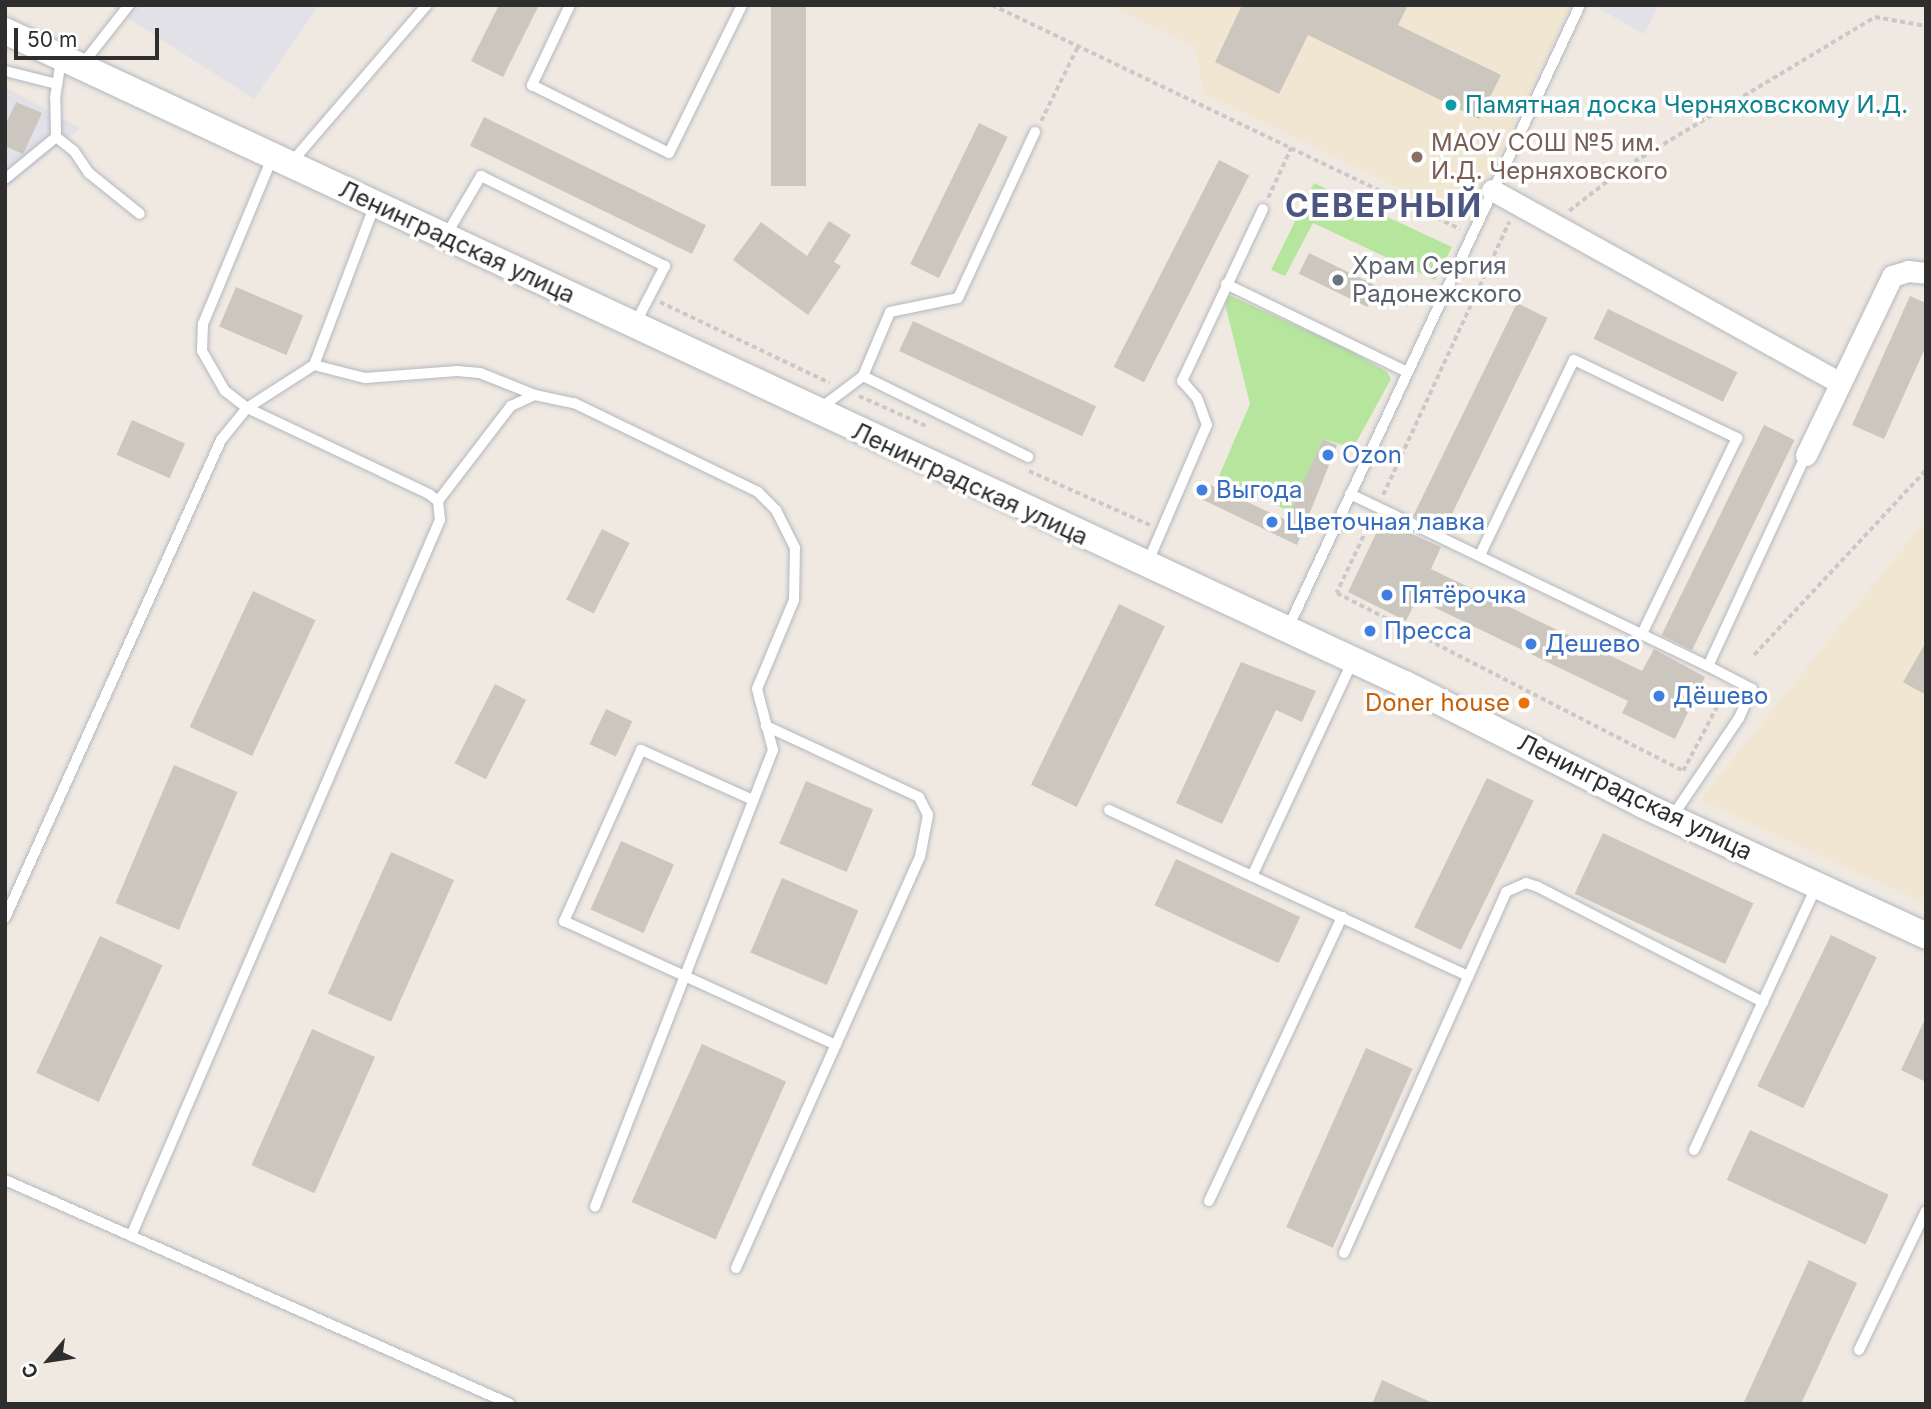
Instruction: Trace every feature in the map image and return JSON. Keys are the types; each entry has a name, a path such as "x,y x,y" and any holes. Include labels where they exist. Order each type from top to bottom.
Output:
{"street":[{"name":"Ленинградская улица","path":"9,33 445,238 635,324 1146,567 1353,660 1672,817 1926,936"},
{"path":"1492,190 1840,383"},
{"path":"1806,455 1892,276 1908,271 1926,273"}],"lane":[{"path":"5,179 56,137 57,84 71,61 129,5"},
{"path":"426,5 282,160 200,338 216,378 247,408 438,501"},
{"path":"570,5 531,85 669,153 742,5"},
{"path":"1287,630 1580,5"},
{"path":"5,71 57,84"},
{"path":"816,411 863,376 890,312 958,298 1035,132"},
{"path":"56,137 74,151 89,173 141,214"},
{"path":"445,238 481,176 665,266 635,324"},
{"path":"5,918 221,440 247,408 314,365 375,204"},
{"path":"1146,567 1207,425 1197,398 1182,381 1263,209"},
{"path":"1226,284 1407,372"},
{"path":"1480,555 1574,360 1737,438 1642,634"},
{"path":"314,365 365,378 457,371 480,373 535,395 574,403 758,492 776,510 798,562 794,600 757,690 773,750 595,1206"},
{"path":"863,376 1028,457"},
{"path":"131,1236 440,520 438,501 512,406 535,395"},
{"path":"1708,666 1806,455"},
{"path":"1350,494 1752,689 1739,718 1672,817"},
{"path":"1252,876 1353,660"},
{"path":"736,1268 920,857 926,805 919,797 766,726"},
{"path":"753,800 641,750 564,921 836,1045"},
{"path":"1109,810 1468,975"},
{"path":"1344,1253 1506,892 1526,883 1763,1002"},
{"path":"1694,1150 1817,885"},
{"path":"1209,1201 1342,917"},
{"path":"5,1180 510,1404"},
{"path":"1859,1350 1926,1211"}],"path":[{"path":"992,5 1471,234"},
{"path":"1553,223 1627,166 1875,17 1926,26"},
{"path":"1035,132 1078,46"},
{"path":"1263,209 1291,148"},
{"path":"1754,655 1926,470"}],"shaded area":[{"path":"108,5 319,5 254,99"},
{"name":"МАОУ СОШ №5 им. И.Д. Черняховского","path":"1108,5 1571,5 1467,221 1203,93 1196,47"},
{"path":"1593,5 1659,5 1644,34"},
{"path":"5,87 80,128 5,189"},
{"path":"1926,520 1926,904 1700,800"}],"green space":[{"path":"1314,183 1452,247 1435,280 1313,223 1285,276 1271,270"},
{"path":"1222,292 1346,348 1387,372 1391,379 1353,448 1323,439 1290,512 1219,476 1250,404"}],"building":[{"path":"499,5 539,5 503,77 471,61"},
{"path":"771,5 806,5 806,186 771,186"},
{"name":"МАОУ СОШ №5 им. И.Д. Черняховского","path":"1242,5 1408,5 1398,25 1501,75 1479,119 1308,35 1279,94 1215,62"},
{"path":"16,102 42,113 23,154 5,146 5,126"},
{"path":"484,117 706,225 692,254 470,146"},
{"path":"979,123 1008,137 939,278 910,264"},
{"path":"1219,160 1249,175 1144,382 1114,367"},
{"path":"829,221 851,235 834,262 841,266 808,315 733,260 761,222 807,256"},
{"name":"Храм Сергия Радонежского","path":"1309,253 1377,286 1367,307 1299,274"},
{"path":"236,287 303,316 286,355 219,327"},
{"path":"1910,296 1926,303 1926,346 1884,439 1852,425"},
{"path":"1517,303 1548,318 1444,531 1413,516"},
{"path":"1608,309 1737,372 1723,402 1594,339"},
{"path":"913,321 1096,406 1082,436 899,351"},
{"path":"132,420 185,444 170,478 117,455"},
{"path":"1764,425 1795,440 1692,650 1661,635"},
{"path":"1323,439 1337,445 1297,545 1193,495 1200,480 1286,520"},
{"path":"1382,521 1441,547 1431,569 1642,671 1654,649 1705,677 1675,739 1622,713 1628,701 1417,599 1406,621 1348,592"},
{"path":"602,529 630,543 594,613 566,599"},
{"path":"253,591 316,620 252,756 190,727"},
{"path":"1119,604 1165,626 1077,807 1031,785"},
{"path":"1926,642 1926,695 1903,682"},
{"path":"1241,662 1316,691 1302,722 1276,710 1222,824 1176,803"},
{"path":"495,684 526,700 486,779 455,763"},
{"path":"606,709 632,721 616,757 590,744"},
{"path":"174,765 238,792 179,930 115,903"},
{"path":"1487,778 1534,801 1461,950 1414,927"},
{"path":"806,781 873,810 847,872 779,844"},
{"path":"1603,833 1753,903 1725,964 1575,894"},
{"path":"621,841 674,865 643,933 590,910"},
{"path":"391,852 454,880 391,1022 328,994"},
{"path":"1176,859 1300,917 1279,963 1154,905"},
{"path":"782,878 858,910 827,985 750,953"},
{"path":"1831,935 1877,957 1803,1108 1757,1086"},
{"path":"100,936 163,965 99,1102 36,1073"},
{"path":"1926,1017 1926,1082 1901,1070"},
{"path":"312,1029 375,1057 314,1193 251,1165"},
{"path":"702,1044 786,1081 716,1239 632,1202"},
{"path":"1366,1048 1413,1069 1333,1248 1286,1227"},
{"path":"1750,1130 1889,1195 1865,1245 1727,1180"},
{"path":"1809,1260 1857,1283 1801,1404 1743,1404"},
{"path":"1382,1380 1435,1404 1372,1404"}],"place":[{"name":"Памятная доска Черняховскому И.Д.","path":"1451,105"},
{"name":"МАОУ СОШ №5 им. И.Д. Черняховского","path":"1417,157"},
{"name":"Храм Сергия Радонежского","path":"1338,280"},
{"name":"Ozon","path":"1328,455"},
{"name":"Выгода","path":"1202,490"},
{"name":"Цветочная лавка","path":"1272,522"},
{"name":"Пятёрочка","path":"1387,595"},
{"name":"Пресса","path":"1370,631"},
{"name":"Дешево","path":"1531,644"},
{"name":"Дёшево","path":"1659,696"},
{"name":"Doner house","path":"1524,703"}],"district":[{"name":"СЕВЕРНЫЙ","path":"1384,206"}]}
